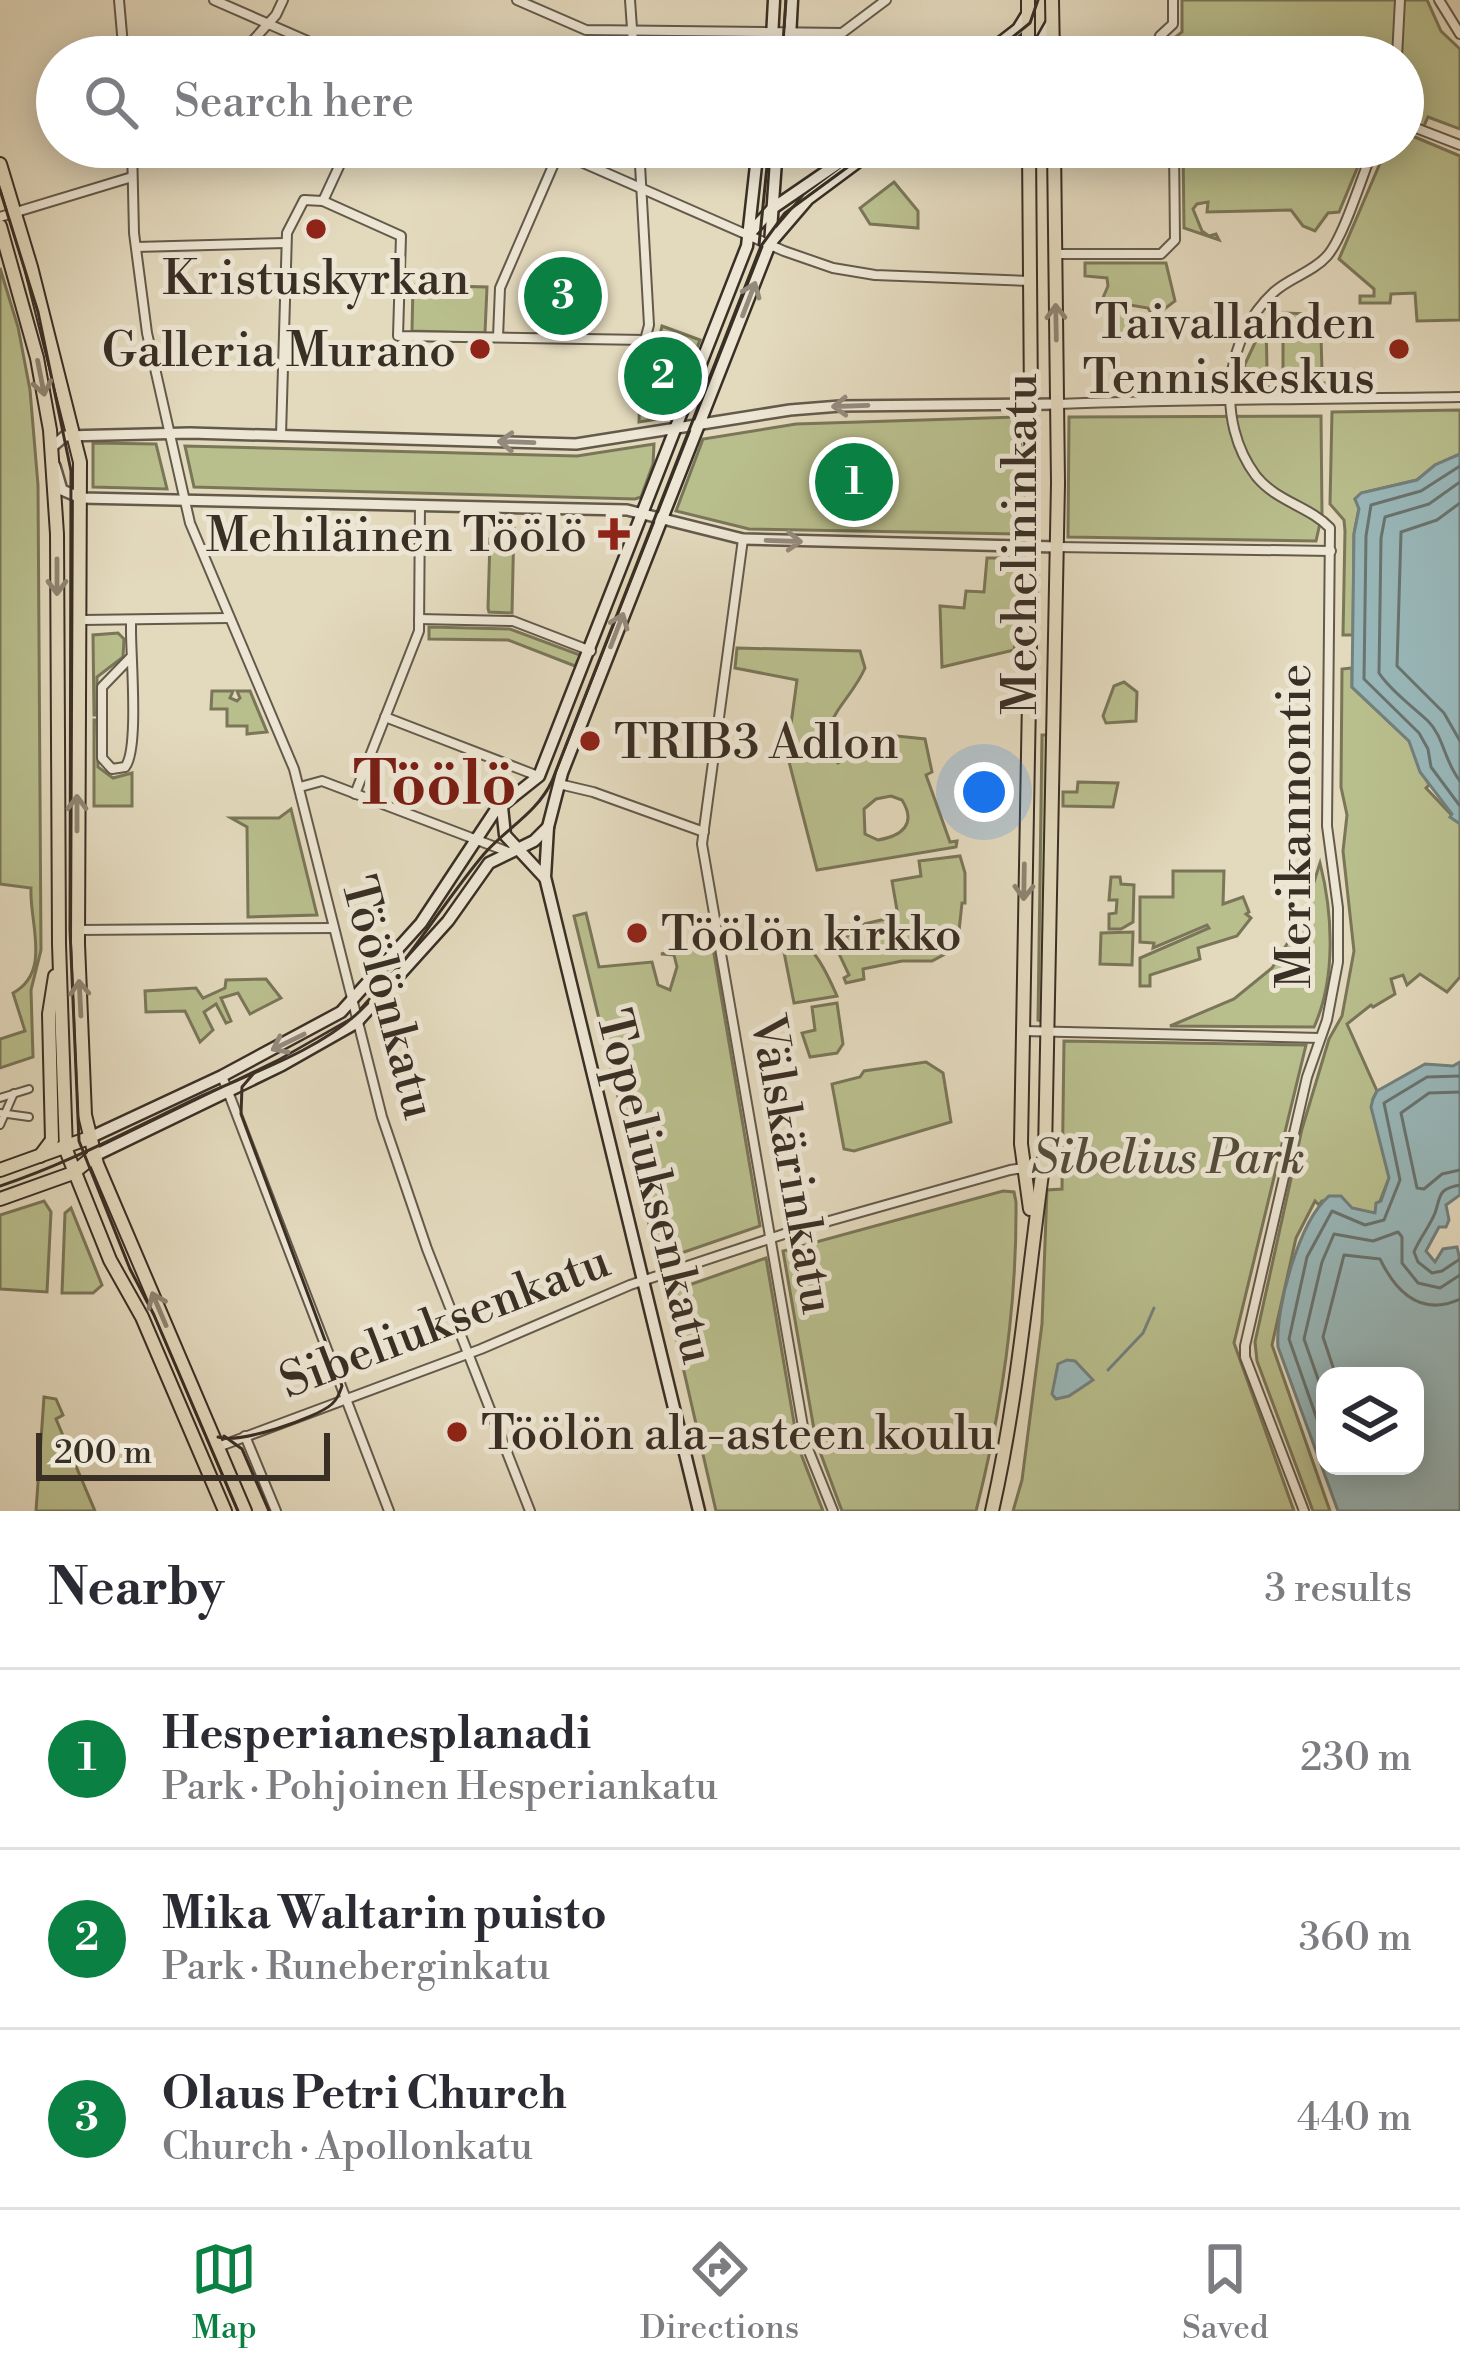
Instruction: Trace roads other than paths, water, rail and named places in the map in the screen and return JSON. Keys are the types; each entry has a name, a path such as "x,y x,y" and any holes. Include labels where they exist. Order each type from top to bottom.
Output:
{"main road":[{"path":"773,36 774,0"},
{"path":"791,36 792,0"},
{"path":"1052,0 1053,36"},
{"path":"1009,36 1018,29 1028,7"},
{"path":"1046,36 1053,21"},
{"path":"0,164 5,219 37,358 52,454 65,1147 118,1279 142,1317 225,1511"},
{"path":"0,1170 88,1138 222,1076 300,1037 352,1003 421,923 475,839 502,807 539,776 749,234 754,168"},
{"path":"770,244 776,168"},
{"path":"749,234 773,208 831,168"},
{"path":"770,244 808,199 850,168"},
{"name":"Mechelininkatu","path":"1029,168 1032,546 1023,1166 1032,1228"},
{"name":"Mechelininkatu","path":"992,1511 1023,1346 1032,1228 1043,1165 1057,547 1054,168"},
{"path":"5,219 76,435 82,620 76,692 77,930 88,1138 245,1511"},
{"name":"Topeliuksenkatu","path":"699,1511 544,877 548,827 559,784 770,244"},
{"path":"539,776 559,784"},
{"path":"502,807 503,830 511,850 544,877"},
{"path":"0,1199 73,1173 94,1156 356,1023 448,921 489,863 534,841 548,827"},
{"path":"40,1156 52,1140 49,1002 60,957"}],"street":[{"path":"214,0 296,36"},
{"path":"257,36 283,0"},
{"path":"518,0 586,30 842,33 886,0"},
{"path":"631,0 632,36"},
{"path":"1160,36 1173,24 1173,0"},
{"path":"1398,36 1400,0"},
{"path":"1438,0 1460,34"},
{"path":"120,1 122,36"},
{"path":"1424,131 1460,145"},
{"name":"Töölönkatu","path":"132,168 147,333 184,500 202,559 258,677 300,787 356,1023 410,1202 530,1511"},
{"path":"323,201 338,168"},
{"path":"498,337 500,288 552,168"},
{"path":"596,168 816,263 854,272 1031,281"},
{"path":"281,435 286,243 304,200 323,201 401,236 398,336 638,340 648,337 641,168"},
{"path":"1055,254 1161,254 1175,239 1174,168"},
{"path":"1365,168 1328,255 1276,290 1249,323 1233,360 1230,402 1241,450 1256,476 1278,498 1328,524 1331,551 743,539 644,513 81,498 62,490 52,454 61,437 76,435 281,435 576,444 840,406 1105,400 1230,402 1460,397"},
{"path":"5,219 132,177"},
{"path":"136,248 286,243"},
{"path":"711,398 718,412 730,419"},
{"path":"355,794 419,631 420,506"},
{"name":"Välskärinkatu","path":"743,539 703,851 806,1444 833,1511"},
{"name":"Merikannontie","path":"1304,1511 1245,1357 1245,1346 1299,1108 1332,997 1340,929 1327,841 1331,551"},
{"path":"82,620 229,618"},
{"path":"419,619 513,621 591,651"},
{"path":"130,620 131,657 131,759 125,767 112,769 102,758 102,687 131,657"},
{"path":"385,717 539,776"},
{"path":"300,787 322,781 511,850"},
{"path":"559,784 704,832"},
{"path":"77,930 334,928"},
{"path":"1023,1031 1320,1038"},
{"path":"222,1076 389,1511"},
{"path":"0,1098 29,1088"},
{"path":"0,1125 14,1093"},
{"path":"3,1113 29,1117"},
{"name":"Sibeliuksenkatu","path":"218,1447 643,1282 771,1238 1023,1166 1043,1165"},
{"path":"245,1436 276,1511"}],"water":[{"path":"1460,454 1460,824 1450,817 1420,772 1409,741 1352,687 1354,534 1359,509 1355,499 1361,493 1417,480"},
{"path":"1460,1062 1460,1195 1446,1205 1446,1227 1439,1227 1426,1251 1435,1262 1443,1249 1457,1247 1460,1260 1460,1511 1338,1511 1325,1475 1424,1475 1424,1367 1316,1367 1316,1451 1278,1347 1285,1289 1308,1225 1329,1196 1341,1196 1352,1208 1375,1213 1389,1178 1373,1099 1377,1091 1425,1064"},
{"path":"1075,1361 1093,1380 1056,1399 1052,1394 1058,1364"}],"waterway":[{"path":"1108,1370 1143,1333 1154,1308"}],"tram line":[{"path":"783,36 786,0"},
{"path":"1014,36 1030,23 1038,0"},
{"path":"759,245 767,168"},
{"path":"0,1186 283,1060 343,1025 394,973 484,854 538,802 552,781 761,246 785,213 846,168"},
{"path":"0,190 38,312 71,471 70,930 79,1141 130,1269 238,1511"},
{"path":"218,1437 259,1434 310,1416 332,1404 342,1386 241,1114 242,1087 254,1073"},
{"path":"224,1436 242,1449 269,1511"}],"place":[{"name":"Kristuskyrkan","path":"316,229"},
{"name":"Olaus Petri Church","path":"563,296"},
{"name":"Galleria Murano","path":"480,349"},
{"name":"Taivallahden Tenniskeskus","path":"1399,349"},
{"name":"Mika Waltarin puisto","path":"663,376"},
{"name":"Hesperianesplanadi","path":"854,482"},
{"name":"Mehiläinen Töölö","path":"614,534"},
{"name":"TRIB3 Adlon","path":"590,741"},
{"name":"Töölön kirkko","path":"637,933"},
{"name":"Töölön ala-asteen koulu","path":"457,1432"}],"district":[{"name":"Töölö","path":"435,783"}],"park label":[{"name":"Sibelius Park","path":"1168,1156"}]}
